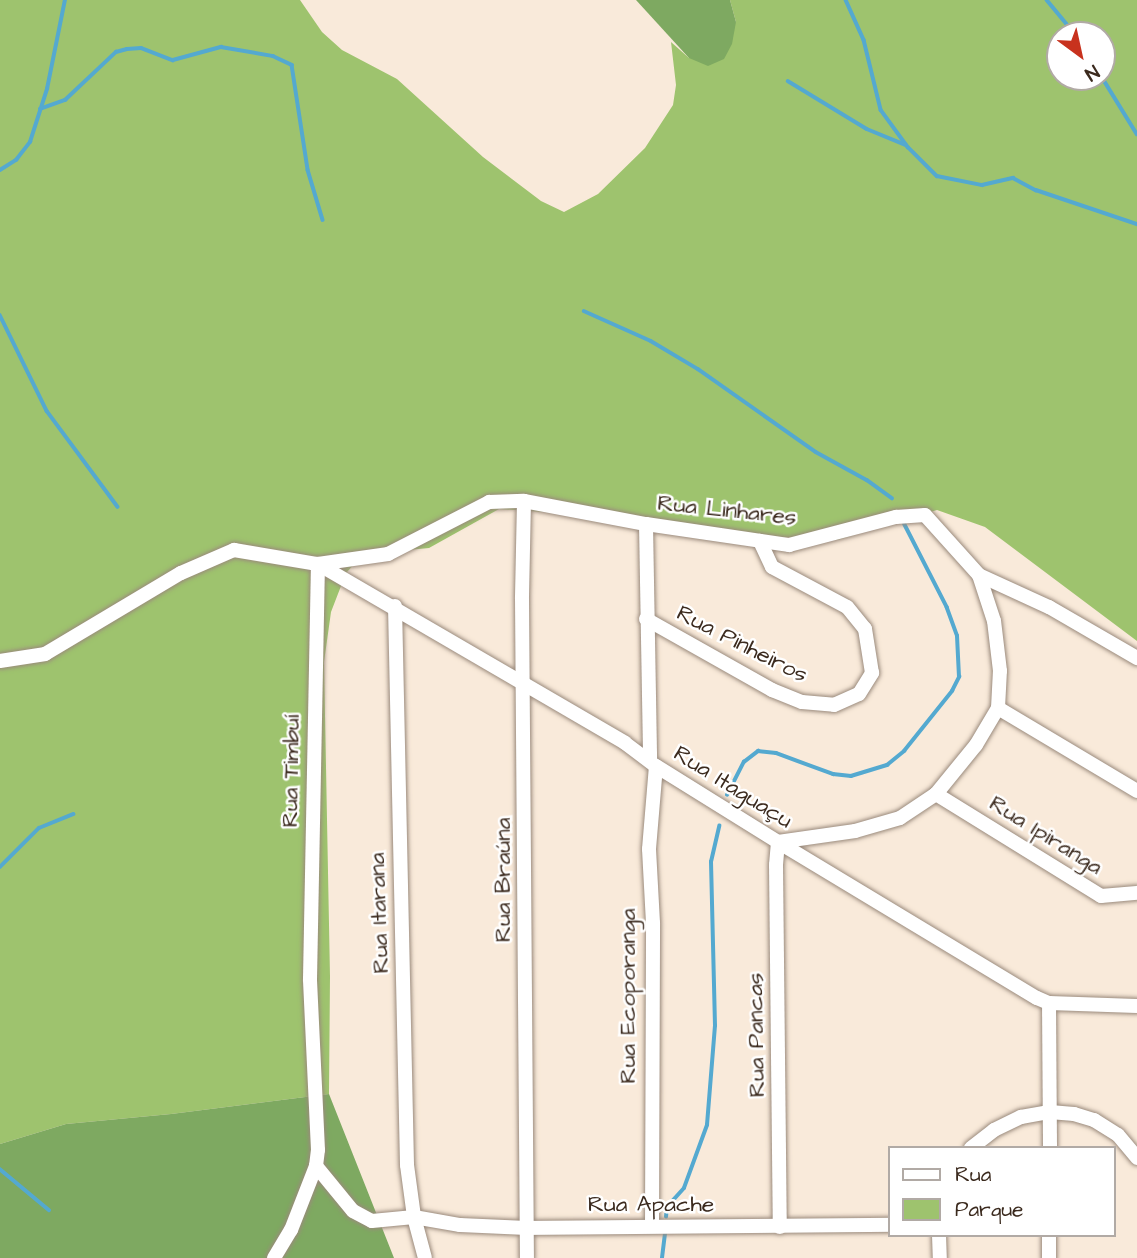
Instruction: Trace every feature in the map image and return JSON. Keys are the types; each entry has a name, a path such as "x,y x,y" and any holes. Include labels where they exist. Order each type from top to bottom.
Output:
{"street":[{"name":"Rua Linhares","path":"318,564 388,554 489,502 524,501 646,524 789,545 897,517 925,515 979,575 1049,607 1137,657"},
{"name":"Rua Braúna","path":"524,501 522,599 525,686 527,1258"},
{"name":"Rua Ecoporanga","path":"646,524 646,620 653,764 649,849 653,923 652,1226"},
{"name":"Rua Pinheiros","path":"646,620 772,690 802,702 834,705 859,694 872,673 865,629 847,607 772,567 760,541"},
{"path":"0,661 45,654 181,573 234,551 318,564"},
{"name":"Rua Itaguaçu","path":"318,564 395,606 525,686 625,743 653,764 778,842 1049,1003 1137,1006"},
{"name":"Rua Timbuí","path":"316,1166 318,1150 310,979 318,564"},
{"path":"778,842 884,824 936,794 976,745 998,708 999,644 979,575"},
{"name":"Rua Itarana","path":"395,606 407,1165 414,1217 425,1258"},
{"path":"998,708 1137,791"},
{"name":"Rua Ipiranga","path":"936,794 1101,896 1137,893"},
{"name":"Rua Pancas","path":"778,842 776,864 780,1227"},
{"path":"1049,1003 1050,1146"},
{"path":"974,1146 994,1130 1021,1117 1050,1112 1074,1114 1094,1120 1118,1136 1137,1158"},
{"path":"274,1258 290,1230 316,1166"},
{"name":"Rua Apache","path":"316,1166 353,1211 372,1221 414,1217 460,1225 527,1228 888,1225"},
{"path":"939,1237 940,1258"},
{"path":"1049,1237 1049,1258"}],"green space":[{"path":"0,0 300,0 322,32 342,50 397,79 483,157 541,201 564,212 598,194 645,148 673,105 676,85 671,42 689,58 736,22 730,0 1137,0 1137,641 985,527 937,510 837,540 685,532 573,514 499,509 429,548 386,552 359,559 346,573 331,612 324,662 330,976 329,1094 66,1124 0,1144"},
{"path":"636,0 730,0 736,22 732,44 724,59 708,66 689,58"},
{"path":"329,1094 394,1258 0,1258 0,1144 66,1124"}],"waterway":[{"path":"0,170 16,160 30,142 47,89 65,0"},
{"path":"846,0 864,40 881,110 908,147 937,176 982,185 1013,178 1036,190 1137,224"},
{"path":"1047,0 1064,21"},
{"path":"40,109 65,100 116,52 127,49 141,48 173,60 221,47 273,56 292,65 308,170 323,220"},
{"path":"788,81 867,129 906,145"},
{"path":"1111,91 1137,134"},
{"path":"584,311 651,341 698,369 816,452 867,480 892,498"},
{"path":"0,315 47,411 118,507"},
{"path":"727,795 744,762 758,751 776,753 833,774 851,776 887,765 904,751 952,691 959,677 957,636 947,608 904,524"},
{"path":"0,867 39,828 73,814"},
{"path":"666,1217 667,1207 684,1188 707,1125 715,1026 711,862 719,826"},
{"path":"0,1169 49,1210"},
{"path":"662,1258 665,1233"}]}
